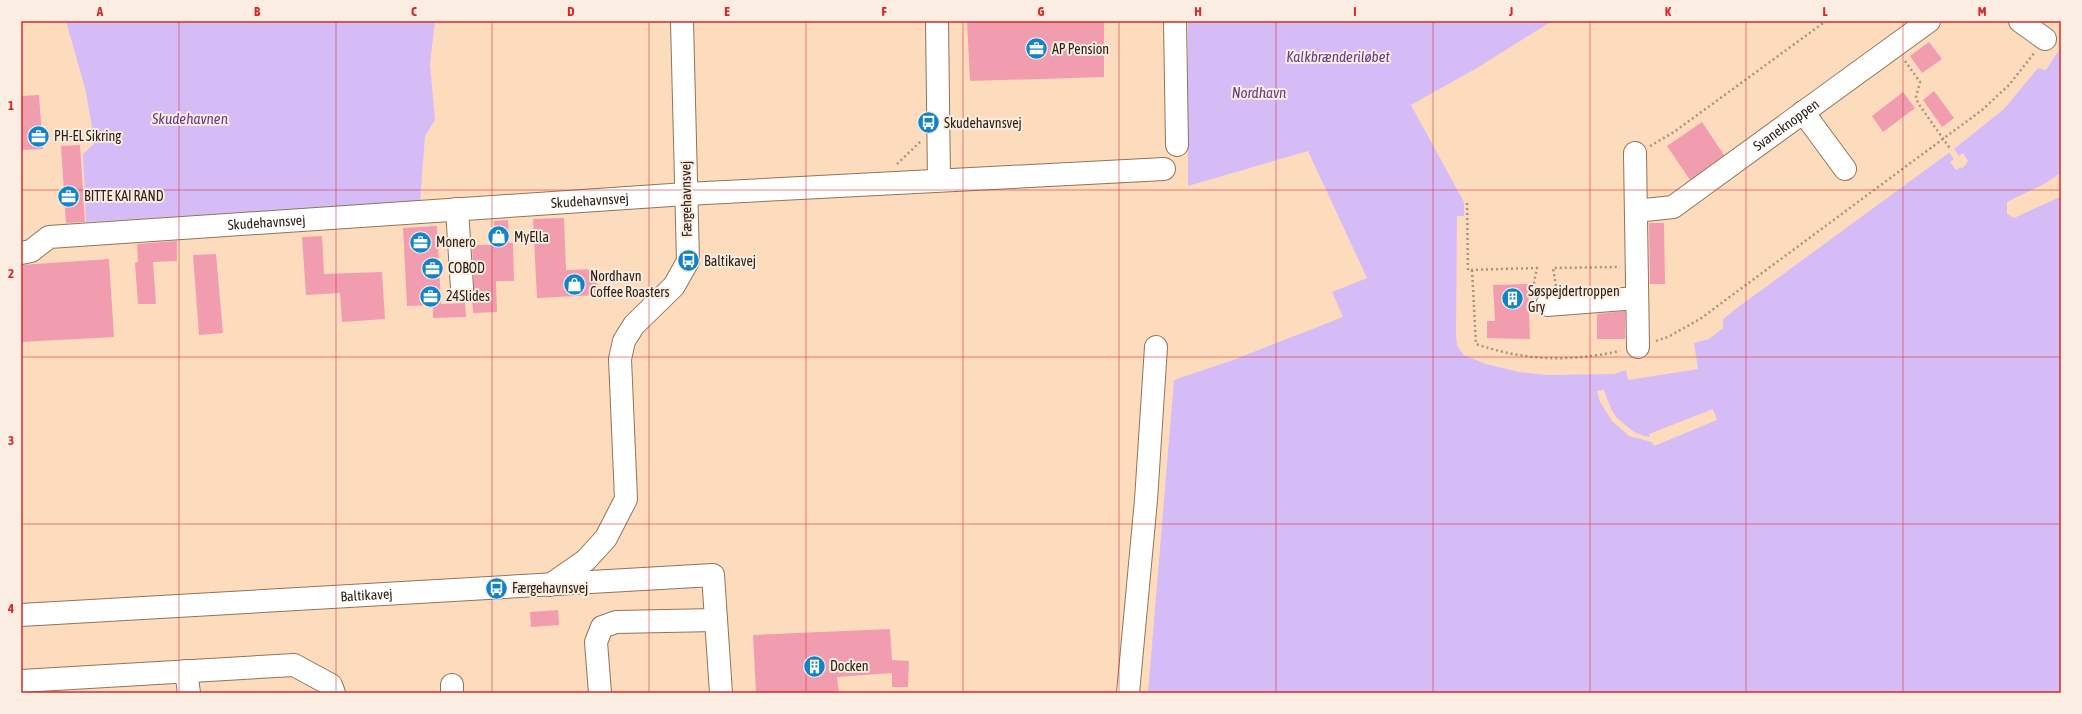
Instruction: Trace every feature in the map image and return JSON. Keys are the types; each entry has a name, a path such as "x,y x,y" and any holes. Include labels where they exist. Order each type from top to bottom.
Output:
{"street":[{"name":"Færgehavnsvej","path":"550,585 586,560 606,538 626,499 620,359 624,341 634,325 674,286 688,261 682,21"},
{"path":"937,21 939,180"},
{"path":"1175,21 1177,146"},
{"name":"Svaneknoppen","path":"1636,211 1673,207 1929,21"},
{"path":"2020,21 2045,39"},
{"path":"1803,112 1845,169"},
{"path":"1635,153 1638,347"},
{"name":"Skudehavnsvej","path":"21,253 31,251 49,237 686,194 1164,169"},
{"path":"457,209 462,288"},
{"path":"1547,305 1637,298"},
{"path":"1128,693 1146,500 1156,347"},
{"name":"Baltikavej","path":"21,615 713,575 716,620"},
{"path":"600,693 596,642 602,628 616,622 716,620 721,693"},
{"path":"21,681 294,665 331,685 334,693"},
{"path":"186,672 189,693"}],"path":[{"path":"1635,153 1674,132 1826,21"},
{"path":"1472,270 1476,344 1502,353 1535,358 1576,358 1638,347 1668,337 1700,319 1982,110 2009,85 2045,39"},
{"path":"1894,46 1919,80 1919,87 1916,97 1918,103 1952,150"},
{"path":"878,184 938,124"},
{"path":"1467,204 1468,270 1537,268"},
{"path":"1553,268 1637,267"}],"water":[{"name":"Skudehavnen","path":"66,21 435,21 430,64 435,120 425,136 420,202 86,222 83,154 95,143 85,88"},
{"path":"1188,21 1552,21 1477,68 1411,105 1464,202 1464,216 1457,216 1457,346 1464,355 1486,364 1519,372 1548,375 1614,374 1626,370 1628,380 1698,369 1694,343 1709,339 1723,328 1723,319 1954,149 2004,109 2038,68 2046,70 2061,47 2061,693 1148,693 1174,380 1233,360 1343,317 1332,292 1367,278 1308,151 1188,186"}],"pier":[{"path":"1954,149 1959,156 1963,153 1968,161 1962,169 1961,167 1956,170 1950,162 1954,159 1949,152"},
{"path":"2061,173 2060,197 2014,218 2007,214 2007,202 2044,184"},
{"path":"1604,390 1611,409 1617,418 1634,432 1644,436 1650,437 1649,434 1713,409 1717,420 1654,446 1652,442 1629,436 1612,421 1600,402 1597,391"}],"building":[{"name":"AP Pension","path":"967,21 1104,21 1104,77 970,81"},
{"path":"1929,42 1942,59 1922,73 1910,56"},
{"path":"1934,91 1954,118 1942,127 1923,100"},
{"path":"1903,92 1915,108 1883,132 1872,116"},
{"path":"39,95 43,149 21,150 21,96"},
{"path":"1702,122 1724,155 1690,180 1667,146"},
{"path":"80,145 85,222 66,223 61,146"},
{"path":"564,218 566,270 597,269 598,295 537,298 533,219"},
{"path":"508,220 509,243 513,243 514,281 496,281 497,312 473,313 472,295 474,287 472,245 495,245 494,221"},
{"path":"1649,223 1664,223 1665,284 1650,284"},
{"path":"437,226 441,304 465,303 466,317 433,318 433,305 407,306 403,228"},
{"path":"322,236 324,274 382,272 385,319 342,322 340,293 306,295 302,237"},
{"path":"177,241 177,261 153,262 156,304 138,304 135,263 138,262 137,244"},
{"path":"216,254 223,333 199,335 193,255"},
{"path":"109,259 114,337 21,342 21,265"},
{"path":"1528,284 1530,339 1487,338 1487,321 1495,321 1493,285"},
{"path":"1625,311 1625,339 1597,339 1597,314"},
{"path":"558,610 559,625 531,627 530,612"},
{"name":"Docken","path":"890,629 892,660 909,661 908,687 892,687 892,673 837,677 839,693 756,693 753,635"}],"place":[{"name":"AP Pension","path":"1036,49"},
{"name":"Skudehavnsvej","path":"928,123"},
{"name":"PH-EL Sikring","path":"39,136"},
{"name":"BITTE KAI RAND","path":"69,196"},
{"name":"MyElla","path":"499,237"},
{"name":"Monero","path":"421,242"},
{"name":"Baltikavej","path":"688,261"},
{"name":"COBOD","path":"433,268"},
{"name":"Nordhavn Coffee Roasters","path":"574,284"},
{"name":"24Slides","path":"431,296"},
{"name":"Søspejdertroppen Gry","path":"1512,299"},
{"name":"Færgehavnsvej","path":"496,588"},
{"name":"Docken","path":"814,666"}],"water label":[{"name":"Kalkbrænderiløbet","path":"1338,56"},
{"name":"Nordhavn","path":"1259,92"}]}
